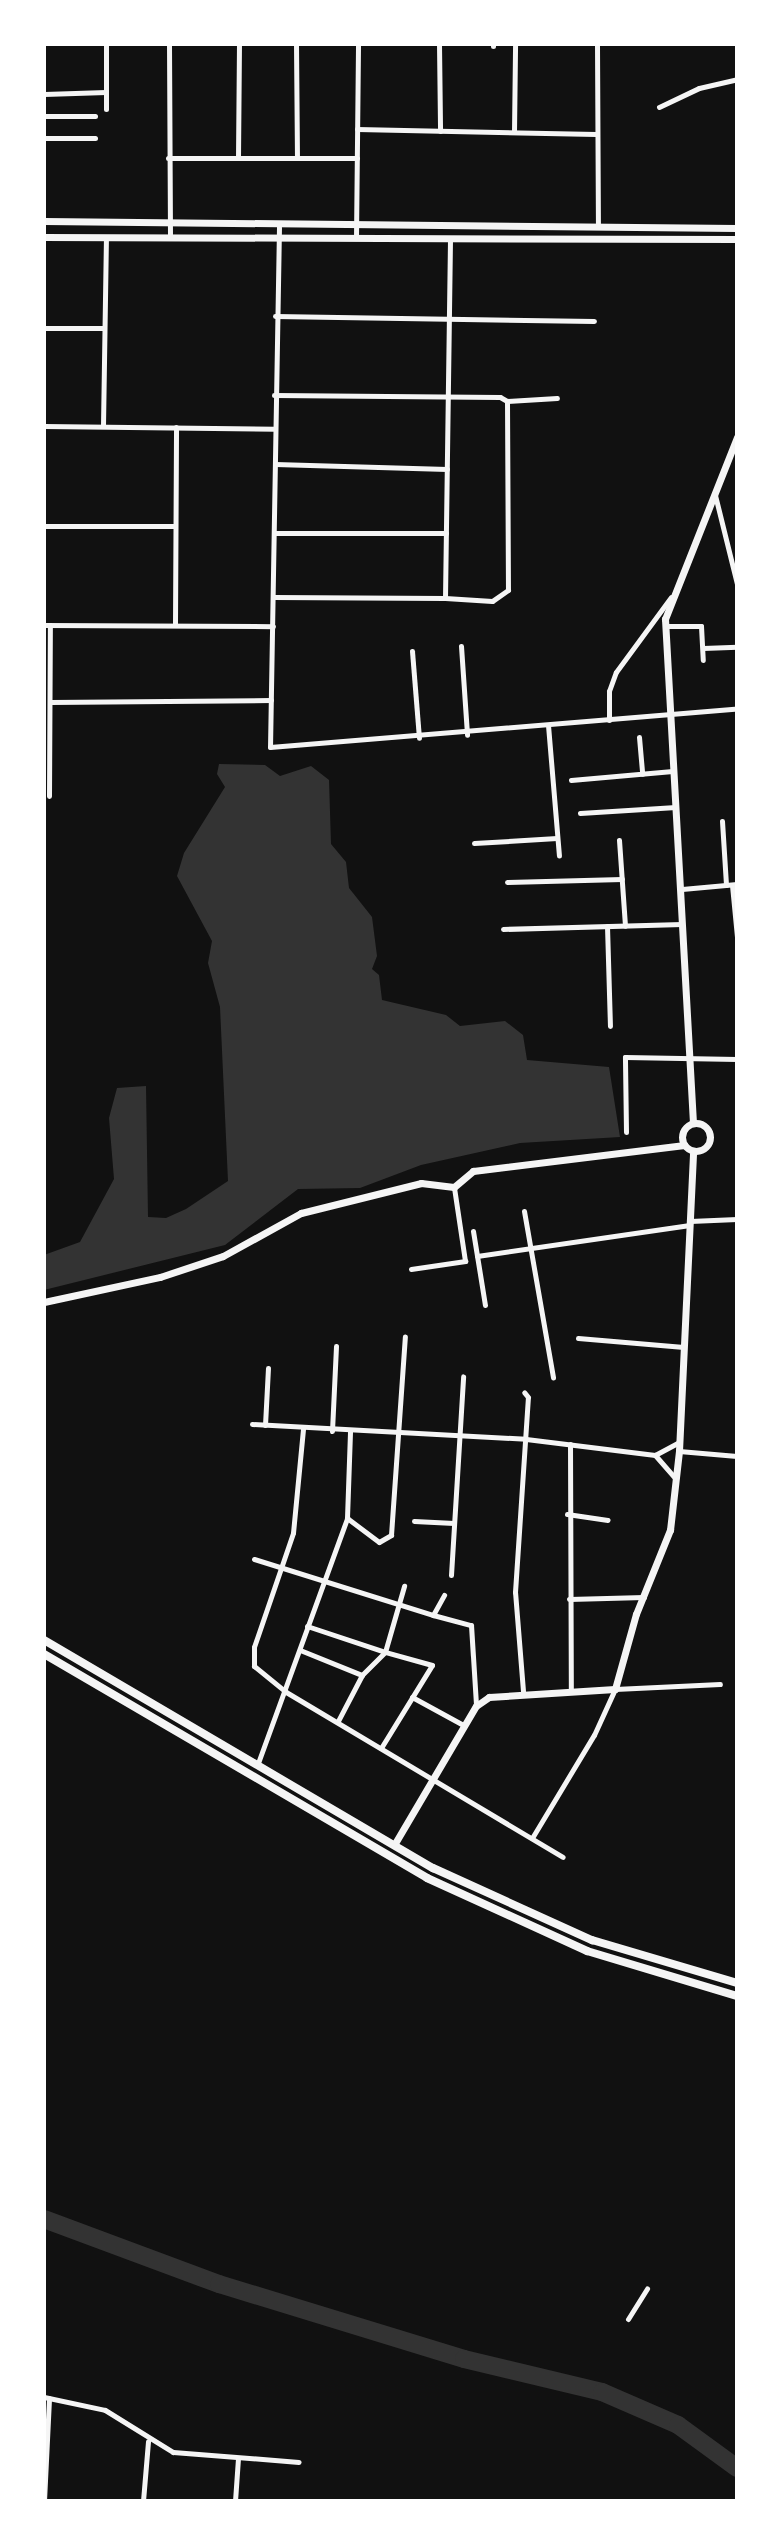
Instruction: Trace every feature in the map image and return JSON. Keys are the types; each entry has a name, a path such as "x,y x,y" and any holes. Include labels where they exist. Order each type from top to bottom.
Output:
{"main road":[{"path":"44,1640 394,1845 502,1901 592,1940 737,1983"},
{"path":"44,1654 439,1885 587,1951 737,1996"}],"street":[{"path":"106,44 106,109"},
{"path":"169,44 170,236"},
{"path":"238,158 239,44"},
{"path":"296,44 297,158"},
{"path":"356,239 358,44"},
{"path":"439,44 440,131"},
{"path":"514,132 515,44"},
{"path":"597,44 598,224"},
{"path":"659,107 699,88 737,79"},
{"path":"44,94 106,92"},
{"path":"44,116 95,116"},
{"path":"357,129 596,134"},
{"path":"44,138 95,138"},
{"path":"168,158 357,158"},
{"path":"44,221 279,227 598,224 737,228"},
{"path":"679,226 679,238"},
{"path":"279,227 275,316 270,747 467,735 737,709"},
{"path":"44,237 737,239"},
{"path":"103,426 106,237"},
{"path":"445,598 450,238"},
{"path":"275,316 594,321"},
{"path":"44,328 104,328"},
{"path":"274,395 448,397 507,401 557,398"},
{"path":"273,597 492,601 508,590 507,401"},
{"path":"44,426 275,429"},
{"path":"175,625 176,427"},
{"path":"693,1123 666,626 676,592 737,437"},
{"path":"275,464 447,469"},
{"path":"715,494 734,559 737,584"},
{"path":"44,526 175,526"},
{"path":"274,533 446,533"},
{"path":"609,720 609,691 616,672 676,592"},
{"path":"49,796 47,625 273,626"},
{"path":"666,626 701,626 703,660"},
{"path":"461,646 467,735"},
{"path":"703,648 737,647"},
{"path":"412,651 419,738"},
{"path":"50,702 271,700"},
{"path":"548,725 559,856"},
{"path":"639,737 642,774"},
{"path":"571,780 673,771"},
{"path":"580,813 676,807"},
{"path":"722,821 737,937"},
{"path":"474,843 557,838"},
{"path":"619,840 625,926"},
{"path":"507,882 622,879"},
{"path":"682,889 732,885"},
{"path":"503,929 683,924"},
{"path":"607,926 610,1026"},
{"path":"626,1132 625,1057 737,1059"},
{"path":"684,1145 682,1132 693,1123"},
{"path":"693,1123 705,1126 710,1137 707,1146 693,1151"},
{"path":"44,1302 103,1292 223,1256 301,1213 421,1183 454,1187 473,1171 684,1145 693,1151"},
{"path":"532,1838 594,1735 615,1689 666,1544 680,1441 693,1151"},
{"path":"411,1269 465,1261 454,1187"},
{"path":"524,1211 553,1377"},
{"path":"477,1256 690,1223 737,1219"},
{"path":"473,1231 485,1305"},
{"path":"347,1518 379,1542 391,1535 405,1336"},
{"path":"578,1338 684,1347"},
{"path":"332,1431 336,1346"},
{"path":"265,1425 268,1368"},
{"path":"451,1575 463,1376"},
{"path":"523,1691 515,1592 526,1439 524,1392"},
{"path":"252,1424 332,1431 526,1439 655,1455 680,1441"},
{"path":"303,1429 293,1533 251,1659 286,1692 563,1857"},
{"path":"258,1763 286,1692 322,1577 347,1518 350,1431"},
{"path":"570,1444 567,1514 571,1689"},
{"path":"679,1451 737,1456"},
{"path":"655,1455 675,1478"},
{"path":"567,1514 608,1520"},
{"path":"414,1521 454,1523"},
{"path":"254,1559 322,1577 471,1625 476,1706"},
{"path":"338,1721 362,1675 385,1652 404,1586"},
{"path":"433,1615 444,1595"},
{"path":"569,1599 645,1597"},
{"path":"307,1626 432,1665 381,1748"},
{"path":"300,1650 362,1675"},
{"path":"394,1845 476,1706 489,1697 523,1691 720,1684"},
{"path":"412,1697 465,1726"},
{"path":"628,2319 647,2288"},
{"path":"44,2501 47,2397 105,2410 148,2441 185,2455 299,2462"},
{"path":"143,2501 148,2441"},
{"path":"235,2501 238,2458"}],"shaded area":[{"path":"219,764 265,765 280,776 311,766 329,780 331,844 346,862 349,888 372,917 377,956 372,969 379,975 382,1000 446,1015 460,1026 505,1021 523,1035 527,1060 609,1067 620,1137 520,1143 421,1165 360,1188 298,1189 225,1245 44,1290 44,1255 80,1242 114,1179 109,1118 117,1088 146,1086 148,1217 166,1218 186,1209 228,1181 220,1007 208,963 212,941 177,876 184,853 225,787 217,774"}],"waterway":[{"path":"44,2219 219,2284 464,2359 602,2392 678,2425 737,2468"}]}
